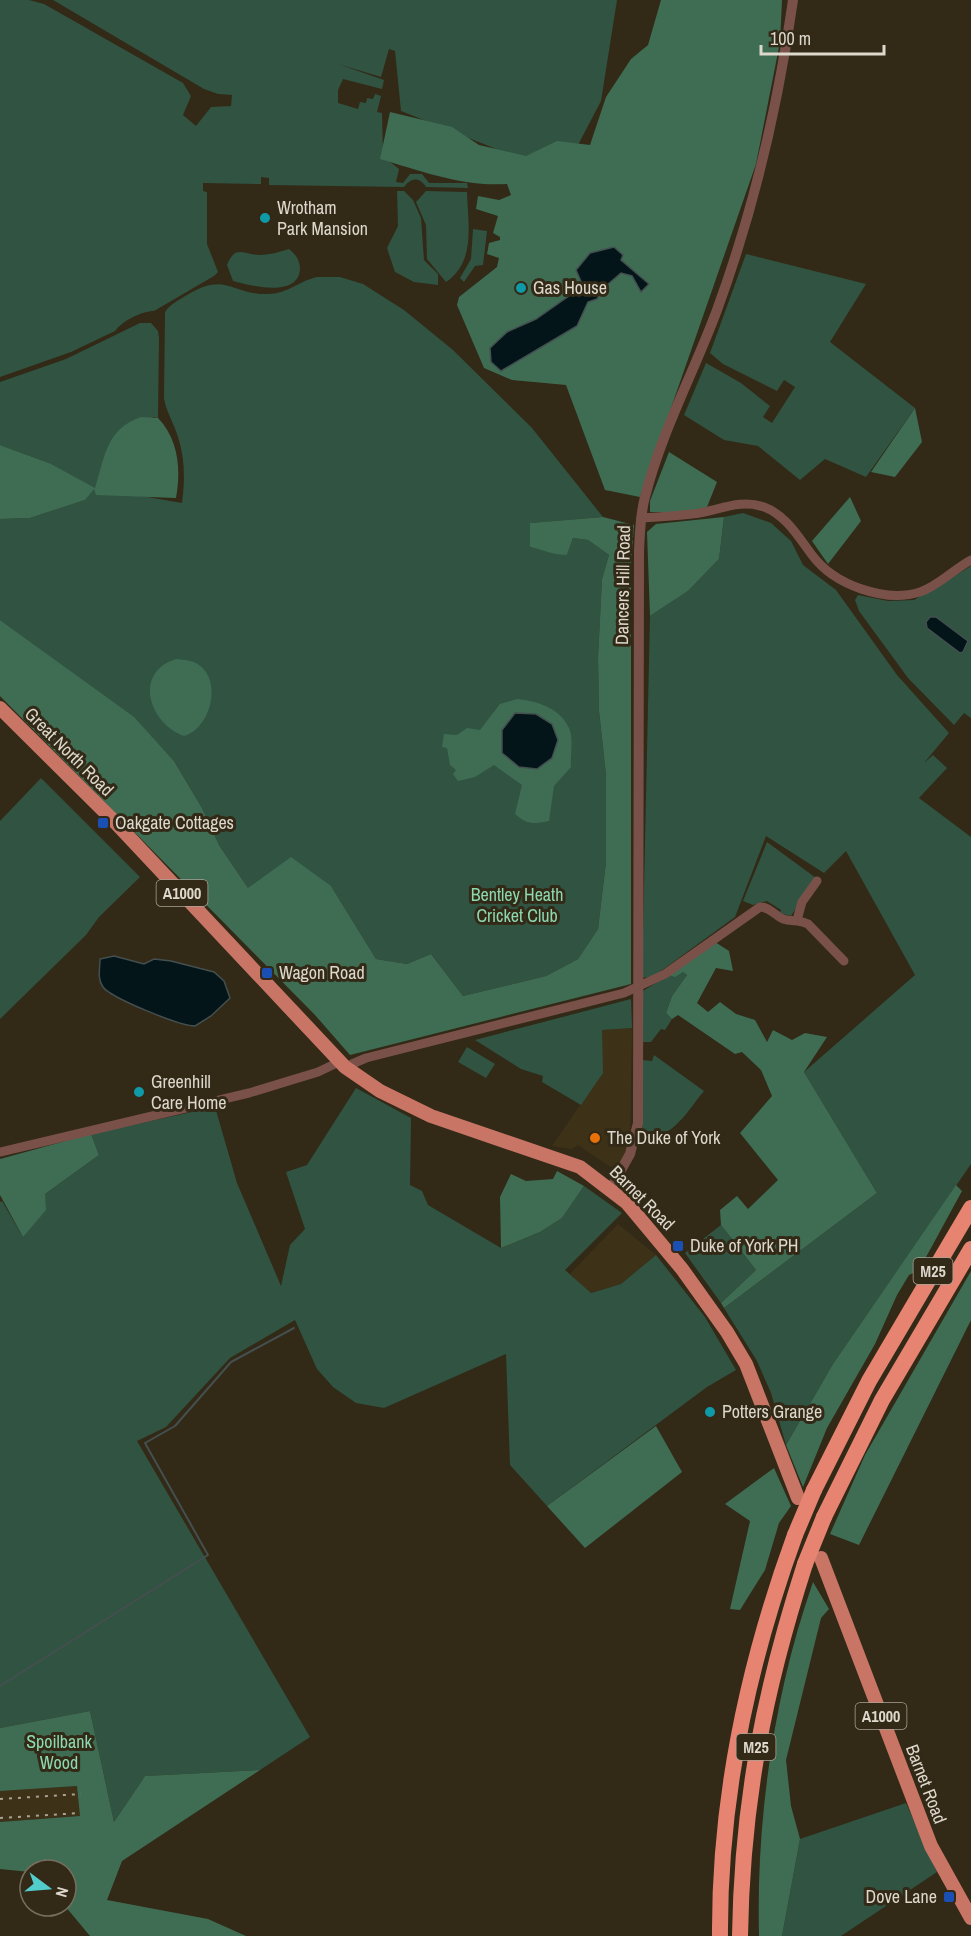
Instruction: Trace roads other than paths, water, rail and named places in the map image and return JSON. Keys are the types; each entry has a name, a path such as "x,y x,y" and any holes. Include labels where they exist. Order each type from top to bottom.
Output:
{"highway":[{"name":"M25","path":"720,1936 724,1837 736,1743 760,1641 795,1535 814,1490 869,1381 971,1208"},
{"name":"M25","path":"740,1936 743,1852 754,1755 777,1655 813,1561 824,1517 882,1400 971,1249"}],"main road":[{"name":"Great North Road","path":"0,708 113,820 342,1065 363,1080"},
{"name":"Barnet Road","path":"363,1080 431,1116 564,1159 588,1171 611,1188 663,1244 727,1332 753,1381 798,1498"},
{"name":"Barnet Road","path":"813,1561 931,1846 971,1918"}],"street":[{"name":"Dancers Hill Road","path":"611,1188 630,1154 636,1135 641,518 652,472 716,312 748,217 768,142 793,0"},
{"path":"641,518 694,514 731,505 764,507 786,522 817,562 836,577 860,588 884,593 922,591 971,560"},
{"path":"796,920 802,902 817,881"},
{"path":"0,1152 249,1093 366,1058 546,1015 637,988 665,974 742,922 756,909 764,907 785,920 796,920 808,924 844,961"}],"waterway":[{"path":"0,1686 208,1555 145,1443 175,1426 231,1362 294,1328"}],"railway":[{"path":"0,1799 81,1794"},
{"path":"0,1818 80,1813"}],"place":[{"name":"Wrotham Park Mansion","path":"265,218"},
{"name":"Gas House","path":"521,288"},
{"name":"Oakgate Cottages","path":"103,823"},
{"name":"Wagon Road","path":"267,973"},
{"name":"Greenhill Care Home","path":"139,1092"},
{"name":"The Duke of York","path":"595,1138"},
{"name":"Duke of York PH","path":"678,1246"},
{"name":"Potters Grange","path":"710,1412"},
{"name":"Dove Lane","path":"949,1897"}],"park label":[{"name":"Bentley Heath Cricket Club","path":"517,905"},
{"name":"Spoilbank Wood","path":"59,1752"}]}
